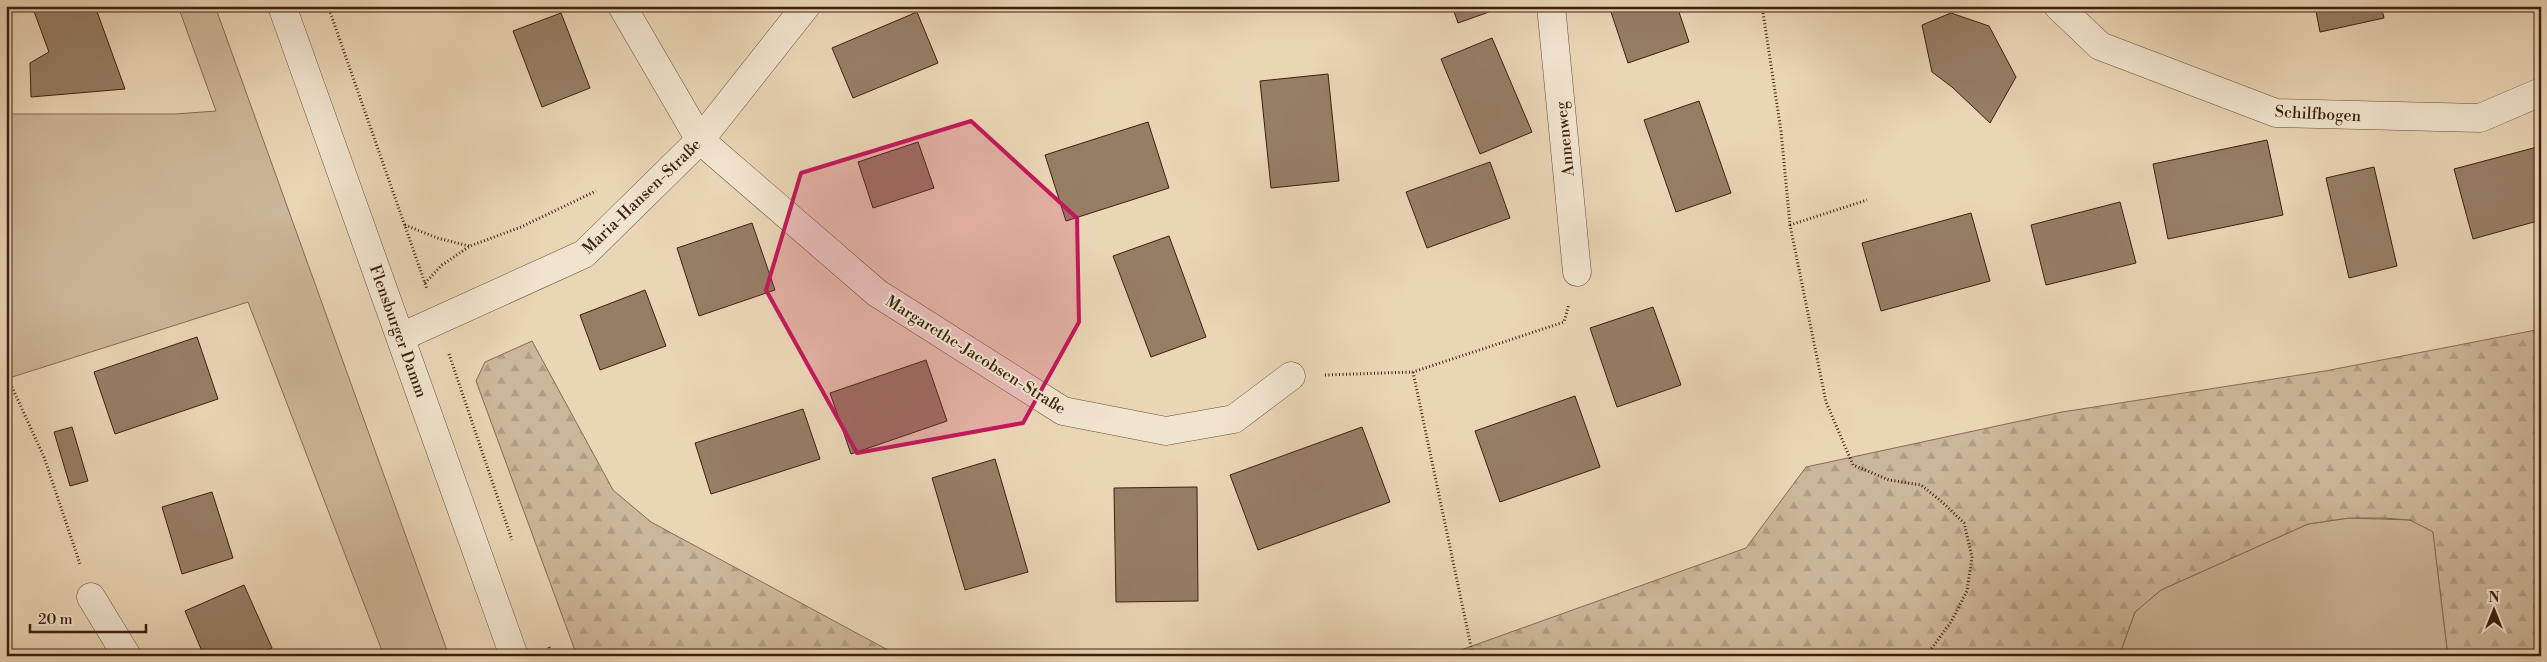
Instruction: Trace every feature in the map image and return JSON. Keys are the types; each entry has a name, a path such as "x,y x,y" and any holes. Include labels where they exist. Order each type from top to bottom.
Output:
{"street":[{"name":"Flensburger Damm","path":"282,6 514,656"},
{"name":"Margarethe-Jacobsen-Straße","path":"622,6 700,140 877,293 1063,411 1166,432 1234,419 1291,376"},
{"name":"Maria-Hansen-Straße","path":"401,337 584,254 700,140 806,6"},
{"name":"Annenweg","path":"1551,6 1577,272"},
{"name":"Schilfbogen","path":"2058,6 2100,46 2276,113 2480,118 2541,92"},
{"path":"91,597 127,656"}],"path":[{"path":"1762,6 1781,131 1790,225 1826,402 1853,465 1890,480 1921,485 1964,523 1972,558 1967,591 1951,622 1926,656"},
{"path":"425,283 442,265 470,246 521,228 585,198 601,188"},
{"path":"1790,225 1867,200"},
{"path":"405,225 437,238 470,246"},
{"path":"1291,376 1413,372 1564,322 1577,272"},
{"path":"1413,372 1473,656"},
{"path":"6,374 44,457 91,597"}],"highlighted area":[{"path":"971,121 1077,218 1079,322 1023,423 857,453 766,290 801,173"}],"green space":[{"path":"178,6 215,6 449,656 384,656 248,302 6,379 6,114 175,114 216,111"},
{"path":"2541,329 2541,656 2448,656 2433,532 2410,520 2349,518 2308,524 2161,590 2135,612 2119,656 1444,656 1746,548 1806,467 2062,412 2325,371"},
{"path":"532,341 613,490 651,522 899,656 577,656 476,381 485,362"},
{"path":"2349,518 2410,520 2433,531 2448,656 2119,656 2135,612 2161,590 2308,524"}],"building":[{"path":"32,6 95,6 125,89 31,97 30,63 49,52"},
{"path":"1452,6 1506,6 1458,23"},
{"path":"1609,6 1677,6 1689,42 1628,63"},
{"path":"2315,6 2381,6 2384,18 2320,32"},
{"path":"917,12 938,63 853,98 832,48"},
{"path":"561,13 590,88 542,107 513,31"},
{"path":"1951,13 1989,26 2016,77 1990,123 1952,87 1932,72 1922,25"},
{"path":"1492,38 1532,132 1480,154 1441,59"},
{"path":"1328,74 1339,181 1271,188 1260,81"},
{"path":"1699,101 1731,193 1676,212 1644,120"},
{"path":"1148,122 1169,188 1066,221 1045,155"},
{"path":"2267,140 2283,215 2168,239 2153,164"},
{"path":"918,142 934,188 873,208 858,162"},
{"path":"2541,146 2541,220 2473,239 2454,169"},
{"path":"1490,162 1510,218 1427,248 1406,192"},
{"path":"2374,167 2397,266 2349,278 2326,178"},
{"path":"2120,202 2136,263 2046,285 2031,225"},
{"path":"1971,213 1990,281 1881,311 1862,243"},
{"path":"752,223 775,290 699,316 677,248"},
{"path":"1169,236 1206,337 1151,357 1113,256"},
{"path":"645,290 666,346 600,370 580,315"},
{"path":"1653,307 1681,385 1617,407 1590,328"},
{"path":"197,337 218,399 115,434 94,372"},
{"path":"926,360 947,421 851,454 830,393"},
{"path":"1575,396 1600,467 1500,502 1475,431"},
{"path":"803,409 820,459 711,494 695,443"},
{"path":"72,427 88,481 70,486 54,432"},
{"path":"1362,427 1390,502 1258,550 1230,475"},
{"path":"995,459 1028,572 965,590 932,478"},
{"path":"1197,487 1198,601 1116,602 1114,488"},
{"path":"212,492 233,558 182,574 162,507"},
{"path":"244,585 272,648 254,656 204,656 185,611"}]}
